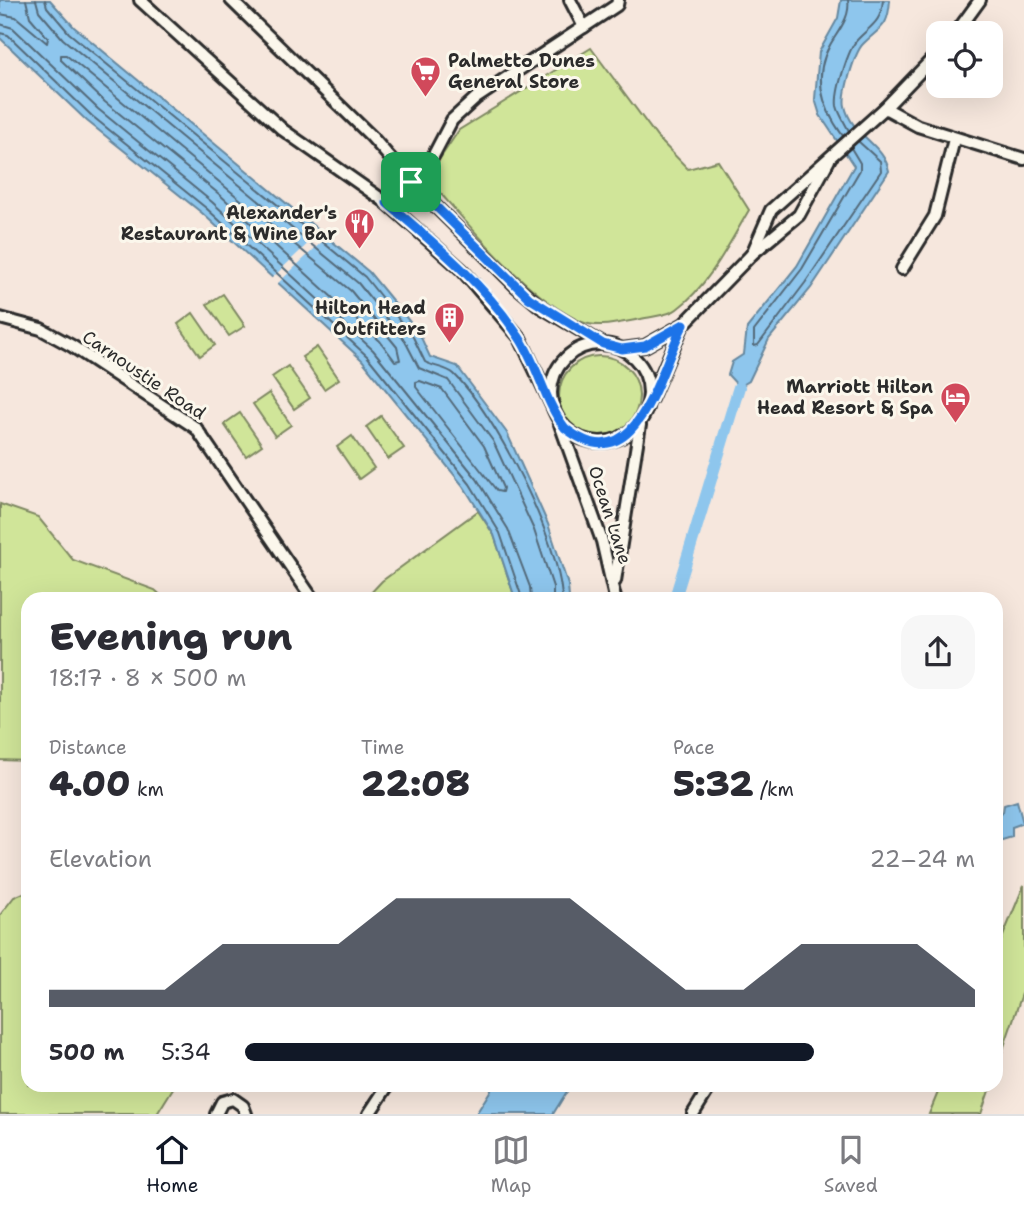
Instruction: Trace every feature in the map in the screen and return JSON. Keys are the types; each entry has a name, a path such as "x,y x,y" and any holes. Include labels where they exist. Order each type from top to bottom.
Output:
{"street":[{"name":"Ocean Lane","path":"140,0 283,130 387,203 462,270 503,316 524,344 556,414 614,584"},
{"path":"231,0 371,136 411,182 529,298 603,344 622,349 645,346 684,324 752,254 799,215 829,160"},
{"path":"570,0 584,27"},
{"path":"387,203 411,182 436,153 452,120 476,98 617,5 618,0"},
{"path":"965,21 981,0"},
{"path":"752,254 771,210 885,108 926,65"},
{"path":"885,108 895,115 954,139 1024,159"},
{"path":"902,269 935,216 954,139"},
{"name":"Carnoustie Road","path":"0,318 41,329 72,346 196,428 308,592"},
{"path":"603,344 584,347 561,364 551,391 556,414 575,435 598,442 622,438 641,422 684,324"},
{"path":"622,349 644,369 650,393 648,406"},
{"name":"Ocean Lane","path":"615,592 641,422"},
{"path":"369,1114 383,1092"},
{"path":"693,1114 707,1092"},
{"path":"216,1114 222,1102 233,1099 243,1106 246,1114"}],"green space":[{"path":"591,48 657,137 688,169 718,161 749,210 709,276 677,309 665,314 603,325 582,322 542,297 502,261 433,185 435,166 459,130"},
{"path":"223,294 245,326 229,336 207,304"},
{"path":"193,313 215,345 200,356 178,324"},
{"path":"317,347 339,379 324,389 302,357"},
{"path":"591,356 607,356 628,367 639,388 639,404 628,425 607,436 591,436 577,430 565,418 559,404 559,388 565,374 577,362"},
{"path":"288,366 310,398 294,409 272,377"},
{"path":"269,393 291,425 275,436 253,404"},
{"path":"240,413 262,445 246,456 224,424"},
{"path":"381,416 404,448 388,459 366,427"},
{"path":"352,436 374,468 359,479 337,447"},
{"path":"0,504 38,517 73,560 157,592 21,592 21,761 0,760"},
{"path":"478,511 494,535 513,592 372,592 382,581"},
{"path":"1024,885 1024,988 1003,1050 1003,936"},
{"path":"21,894 21,1092 171,1092 157,1114 0,1114 0,915 14,897"},
{"path":"938,1092 989,1092 981,1114 929,1114"}],"water":[{"path":"0,0 50,0 74,27 369,272 419,333 430,357 457,366 507,433 548,524 569,592 513,592 494,535 464,487 362,360 202,213 87,121 0,38"},
{"path":"841,0 890,0 885,22 856,55 845,100 848,116 881,154 889,171 811,288 769,339 749,381 739,387 728,375 732,362 744,354 747,328 797,266 854,166 820,115 815,99 819,52 838,18"},
{"path":"1017,801 1023,823 1012,827 1012,837 1003,840 1003,812 1004,805"},
{"path":"490,1092 567,1092 553,1114 476,1114"}],"pier":[{"path":"320,232 327,237 277,284 274,282 271,279"}],"waterway":[{"path":"677,592 739,387"}],"place":[{"name":"Palmetto Dunes General Store","path":"425,98"},
{"name":"Alexander's Restaurant & Wine Bar","path":"360,250"},
{"name":"Hilton Head Outfitters","path":"449,345"},
{"name":"Marriott Hilton Head Resort & Spa","path":"956,424"}],"route":[{"path":"411,182 529,298 603,344 622,349 645,346 684,324 645,414 632,431 610,442 598,442 586,440 565,428 558,419 520,338 503,316 462,270 387,203 411,182"}]}
